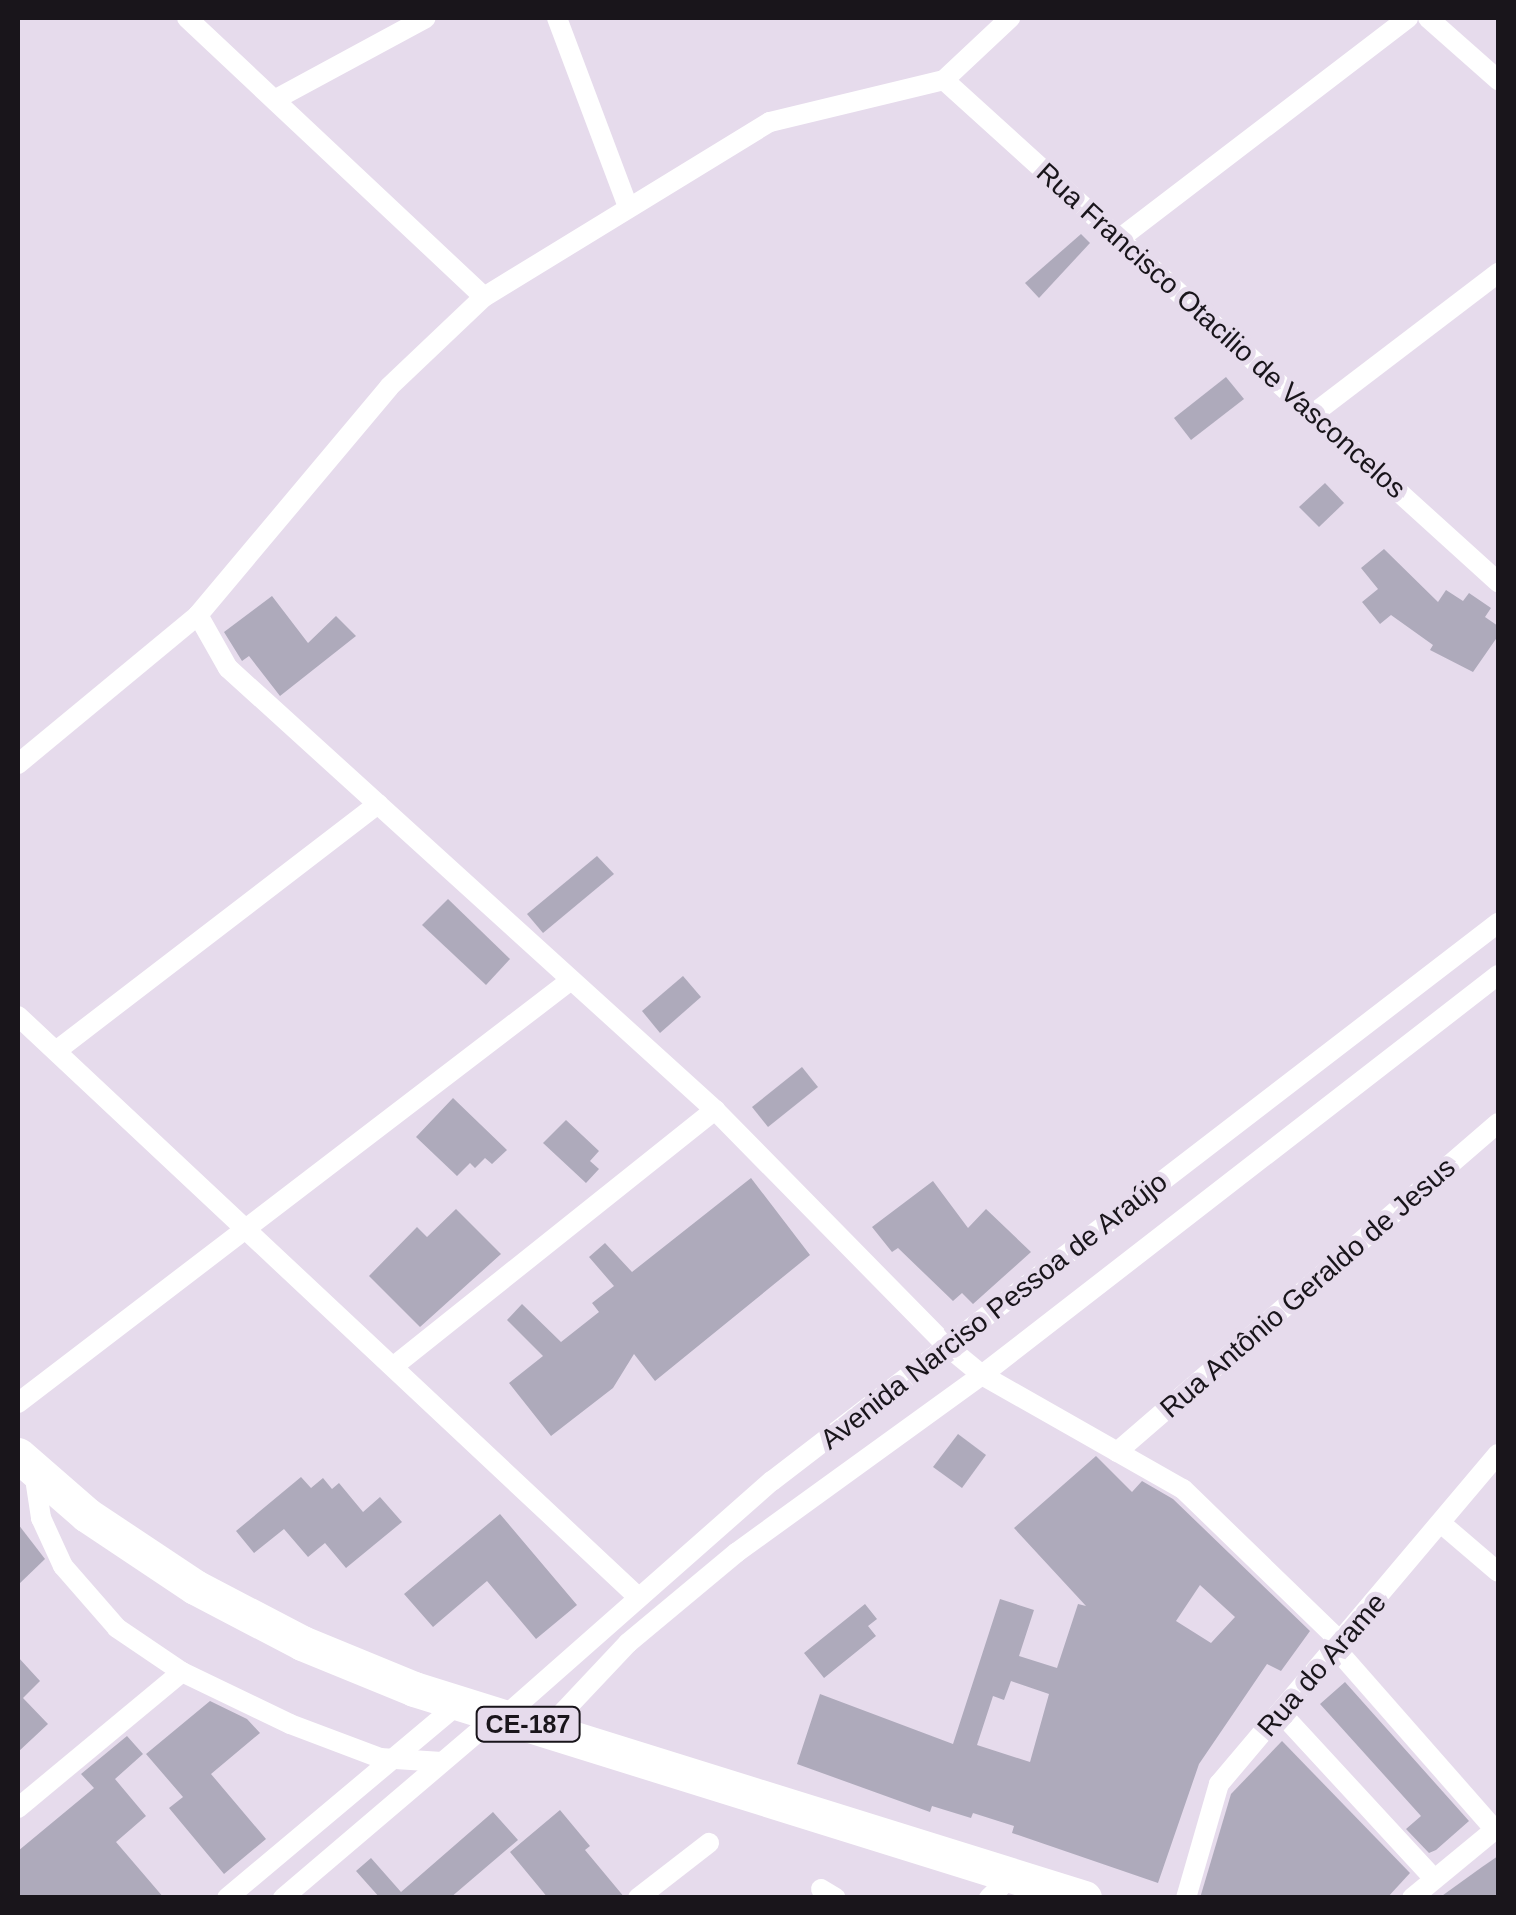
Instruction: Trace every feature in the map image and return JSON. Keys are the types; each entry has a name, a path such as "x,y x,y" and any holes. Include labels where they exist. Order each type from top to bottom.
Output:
{"highway":[{"name":"CE-187","path":"26,1463 195,1587 302,1644 459,1703 547,1729 1001,1886 1067,1895"}],"street":[{"path":"187,18 484,298"},
{"path":"276,99 426,18"},
{"path":"557,18 628,207"},
{"path":"18,764 198,615 388,387 484,298 770,122 944,80 1010,18"},
{"path":"1119,239 1408,18"},
{"path":"1428,18 1498,80"},
{"name":"Rua Francisco Otacilio de Vasconcelos","path":"944,80 1498,582"},
{"path":"1313,414 1498,273"},
{"path":"198,615 228,668 715,1110 948,1347 982,1375 1183,1489 1340,1646 1496,1828 1412,1898"},
{"path":"56,1051 378,804"},
{"name":"Avenida Narciso Pessoa de Araújo","path":"283,1898 772,1481 1498,923"},
{"name":"Avenida Narciso Pessoa de Araújo","path":"547,1729 656,1617 982,1375 1498,975"},
{"path":"18,1403 571,980"},
{"path":"18,1016 249,1227 637,1596"},
{"path":"394,1366 715,1110"},
{"name":"Rua Antônio Geraldo de Jesus","path":"1117,1452 1498,1124"},
{"name":"Rua do Arame","path":"1186,1898 1219,1784 1442,1526 1498,1454"},
{"path":"26,1463 40,1518 63,1566 117,1628 182,1672 290,1724 366,1754 442,1762"},
{"path":"1442,1526 1498,1572"},
{"path":"18,1808 182,1672"},
{"path":"227,1898 459,1703"},
{"path":"1281,1713 1434,1879"},
{"path":"638,1898 709,1842"}],"building":[{"path":"1081,234 1090,243 1039,298 1025,283"},
{"path":"1226,377 1244,399 1191,440 1174,418"},
{"path":"1325,483 1344,503 1319,527 1299,507"},
{"path":"1384,549 1438,602 1446,590 1463,601 1469,593 1491,608 1485,617 1498,626 1498,636 1473,672 1430,650 1433,645 1391,615 1380,624 1362,602 1378,589 1361,568"},
{"path":"272,596 308,643 336,616 356,636 280,696 249,656 242,661 224,632"},
{"path":"597,856 614,874 543,933 527,914"},
{"path":"448,899 510,959 486,985 422,925"},
{"path":"683,976 701,997 660,1033 642,1011"},
{"path":"802,1067 818,1087 768,1127 752,1107"},
{"path":"453,1098 507,1150 492,1164 485,1158 475,1168 470,1163 457,1176 416,1137"},
{"path":"566,1120 599,1151 590,1161 599,1169 586,1183 543,1143"},
{"path":"751,1178 810,1255 655,1381 634,1354 613,1388 551,1436 509,1383 543,1356 507,1320 522,1304 561,1342 599,1312 592,1303 614,1286 589,1257 605,1243 632,1272"},
{"path":"933,1181 968,1228 986,1209 1031,1252 973,1304 962,1293 953,1301 898,1248 892,1252 872,1227"},
{"path":"456,1209 501,1254 420,1327 369,1276 417,1227 427,1237"},
{"path":"958,1434 986,1455 962,1488 933,1467"},
{"path":"1096,1456 1132,1492 1142,1481 1173,1499 1310,1631 1281,1671 1267,1664 1199,1764 1158,1883 1012,1833 1014,1826 932,1806 930,1812 797,1764 820,1694 953,1744 1000,1599 1034,1610 1019,1656 1057,1668 1078,1604 1086,1606 1014,1528","holes":["1200,1585 1235,1617 1211,1643 1176,1621","1011,1681 1049,1694 1030,1762 977,1745 993,1696 1004,1700"]},
{"path":"301,1477 311,1488 323,1478 332,1489 339,1483 363,1512 380,1497 402,1522 346,1568 325,1543 308,1557 284,1529 254,1553 236,1531"},
{"path":"500,1514 577,1605 536,1639 487,1581 433,1627 404,1594"},
{"path":"18,1524 45,1559 18,1585"},
{"path":"865,1604 877,1619 868,1626 876,1636 824,1678 804,1653"},
{"path":"18,1657 40,1681 23,1698 48,1724 18,1752"},
{"path":"1345,1682 1469,1821 1436,1850 1429,1853 1406,1829 1421,1816 1320,1704"},
{"path":"210,1701 247,1719 260,1733 211,1774 266,1839 224,1874 169,1808 183,1797 146,1754"},
{"path":"127,1736 143,1754 115,1779 146,1816 116,1842 164,1898 18,1898 18,1851 94,1788 81,1774"},
{"path":"1282,1741 1410,1873 1387,1898 1200,1898 1231,1794"},
{"path":"560,1810 590,1846 585,1850 625,1898 548,1898 510,1852"},
{"path":"493,1812 518,1840 450,1898 380,1898 356,1871 371,1858 401,1892"},
{"path":"1498,1856 1498,1898 1439,1898 1482,1867"}]}
